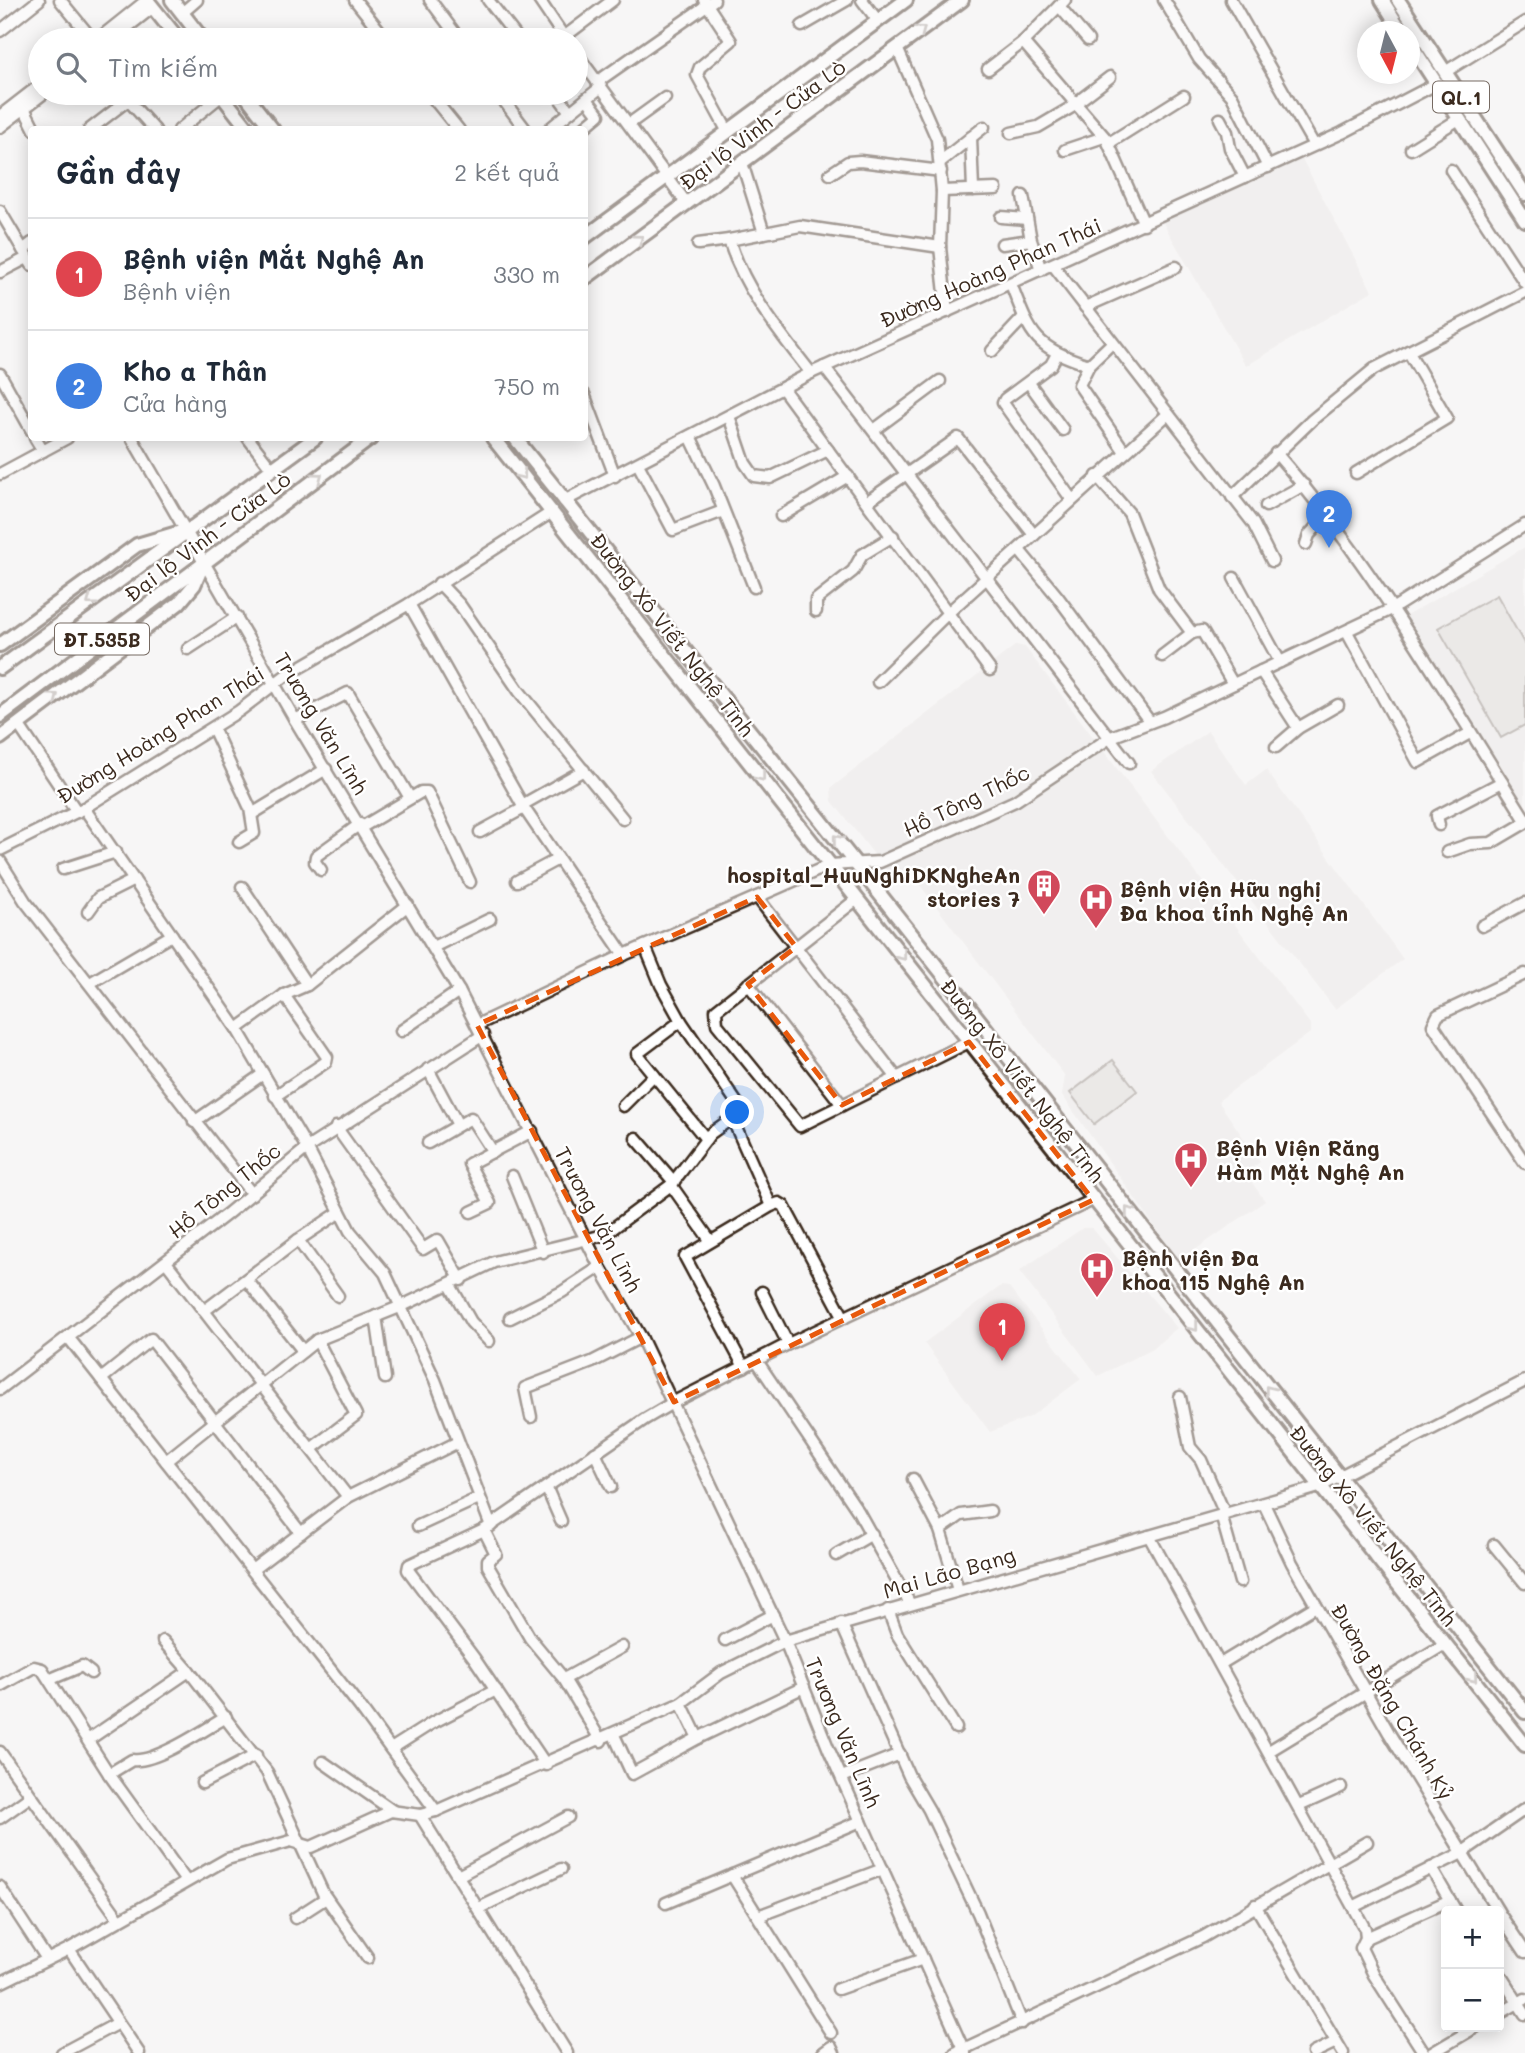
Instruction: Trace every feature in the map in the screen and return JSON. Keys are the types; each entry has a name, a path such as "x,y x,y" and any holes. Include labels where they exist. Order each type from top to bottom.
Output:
{"main road":[{"path":"172,0 194,28"},
{"name":"Đại lộ Vinh - Cửa Lò","path":"588,235 906,0"},
{"name":"Đại lộ Vinh - Cửa Lò","path":"588,276 962,0"},
{"path":"1382,0 1395,21"},
{"name":"QL.1","path":"1398,0 1445,72 1525,220"},
{"path":"149,3 169,28"},
{"path":"166,24 182,13"},
{"name":"QL.1","path":"1420,60 1459,119 1484,144 1525,194"},
{"path":"230,105 246,126"},
{"path":"253,105 270,126"},
{"name":"Đại lộ Vinh - Cửa Lò","path":"0,668 310,441"},
{"name":"Đại lộ Vinh - Cửa Lò","path":"0,716 367,441"},
{"name":"Đường Xô Viết Nghệ Tĩnh","path":"495,441 1525,1745"},
{"name":"Đường Xô Viết Nghệ Tĩnh","path":"517,441 856,863 1525,1712"},
{"path":"0,645 137,545 185,531"},
{"path":"0,738 179,603 194,585 204,561"},
{"path":"1007,1089 1022,1077"},
{"path":"1093,1200 1110,1187"}],"street":[{"path":"0,32 39,0"},
{"path":"60,0 84,28"},
{"path":"182,13 197,0"},
{"path":"355,0 377,28"},
{"path":"430,0 451,28"},
{"path":"488,0 510,28"},
{"path":"579,28 613,0"},
{"path":"802,26 847,0"},
{"path":"862,0 878,21"},
{"path":"1164,0 1199,59 1232,96 1268,167"},
{"path":"1231,0 1314,145"},
{"path":"538,1 557,28"},
{"path":"588,98 599,85 708,1 731,41 700,67 697,75 728,132"},
{"path":"113,28 149,3"},
{"path":"123,28 149,3"},
{"path":"988,69 1023,42 1062,3 1088,40"},
{"path":"1445,72 1525,23"},
{"path":"1023,42 1106,140 1144,223"},
{"path":"897,48 933,127 942,191 940,247 947,312"},
{"path":"588,70 687,204"},
{"path":"1011,133 1038,127 1077,103 1110,77"},
{"name":"Đường Hoàng Phan Thái","path":"564,501 811,373 1268,167 1436,84"},
{"path":"0,116 28,94"},
{"path":"1065,150 1106,140 1184,96"},
{"path":"629,124 665,98"},
{"path":"588,100 600,115"},
{"path":"0,127 28,105"},
{"path":"94,126 122,105"},
{"path":"132,105 151,126"},
{"path":"184,126 208,105"},
{"path":"438,105 455,126"},
{"path":"507,105 523,126"},
{"path":"564,105 570,113"},
{"path":"553,126 580,105"},
{"path":"587,126 614,105"},
{"path":"24,108 34,126"},
{"path":"1220,119 1227,132 1230,148 1245,177"},
{"path":"1411,149 1459,119"},
{"path":"830,174 848,163 859,161 940,167 984,127"},
{"path":"971,137 973,190"},
{"path":"742,163 764,233"},
{"path":"1451,170 1525,283"},
{"path":"942,191 996,189"},
{"path":"1023,196 1031,240 1041,270"},
{"path":"0,211 28,254 0,272"},
{"path":"1001,217 1027,219"},
{"path":"698,244 800,226 940,247"},
{"path":"729,240 760,304 811,373"},
{"path":"1003,244 1031,240"},
{"path":"1053,265 1257,528 1272,561"},
{"path":"1085,307 1176,267"},
{"path":"1011,284 1023,318 1038,340 1057,355 1089,365"},
{"path":"1232,497 1276,453 1368,374 1525,292"},
{"path":"992,352 1023,318"},
{"path":"1112,344 1089,365 1079,382 1080,388 1125,452"},
{"path":"1356,473 1447,418 1408,351"},
{"path":"1057,355 1051,365 1005,399 1004,405 1072,500"},
{"path":"824,367 1129,763"},
{"path":"0,374 28,424"},
{"path":"874,430 940,382"},
{"path":"1029,383 1063,430"},
{"path":"783,388 868,500 990,670"},
{"path":"588,405 615,476"},
{"path":"878,682 949,612 1168,414"},
{"path":"729,416 745,463 754,477 770,478 828,450"},
{"path":"690,436 754,587"},
{"path":"868,500 954,439 960,438 1034,535"},
{"path":"37,441 43,451"},
{"path":"0,474 61,441"},
{"name":"Trương Văn Lĩnh","path":"134,441 295,720 459,991 600,1267 641,1337 785,1641 961,2052"},
{"path":"250,441 272,469"},
{"path":"1276,453 1304,485 1392,609 1525,821 1491,843 1470,844 1447,852"},
{"path":"638,464 673,530 723,511"},
{"path":"781,516 848,476"},
{"path":"1097,476 1129,513 1159,589 1192,633"},
{"path":"1266,506 1304,485"},
{"name":"Đường Hoàng Phan Thái","path":"0,850 81,810 213,728 276,683 410,604 552,512"},
{"path":"1306,544 1309,535 1326,516"},
{"name":"Hồ Tông Thốc","path":"0,1389 166,1262 307,1148 428,1069 480,1030 624,955 830,865 880,862 1015,801 1111,737 1150,722 1392,609 1525,525"},
{"path":"816,611 816,600 853,572 862,555 893,536"},
{"path":"1019,550 1073,616 1150,722"},
{"path":"1234,578 1280,662"},
{"path":"439,583 460,606 519,691 623,819"},
{"path":"410,604 523,806 624,955"},
{"path":"188,649 237,617"},
{"path":"1162,656 1192,633 1202,631 1233,684"},
{"path":"1347,632 1418,762 1470,733"},
{"path":"1261,671 1298,728"},
{"path":"295,720 348,693 410,798"},
{"path":"1276,747 1298,728 1338,705"},
{"path":"18,724 81,810 116,852 237,1028 357,1241 385,1273 435,1380 479,1498 496,1554 488,1560 488,1566 535,1646 564,1679 601,1741"},
{"path":"213,728 252,814 254,833 239,842"},
{"path":"252,814 326,769"},
{"path":"481,832 584,770"},
{"path":"1439,825 1437,816 1502,782"},
{"path":"321,870 315,862 316,856 361,826 423,791 431,795 470,882"},
{"path":"63,869 116,852"},
{"path":"516,881 558,859"},
{"path":"0,861 26,901 252,1194"},
{"path":"88,912 98,898 134,880"},
{"path":"242,887 307,985"},
{"path":"757,897 897,1078"},
{"path":"857,899 716,1010 716,1024 800,1126 969,1042"},
{"path":"1482,926 1525,903"},
{"path":"237,1028 284,995 307,985 408,905"},
{"path":"433,947 490,919"},
{"path":"90,984 172,935"},
{"path":"166,1461 317,1340 450,1285 494,1262 604,1235 673,1183 706,1139 740,1112 739,1106 681,1021 661,985 645,946"},
{"path":"1525,974 1438,1015 1433,1025 1525,1163"},
{"path":"748,984 842,1105"},
{"path":"401,1031 459,991"},
{"path":"275,1096 326,1062 327,1057 284,995"},
{"path":"681,1021 637,1053 706,1139"},
{"path":"428,1069 458,1125"},
{"path":"194,1122 263,1074"},
{"path":"623,1106 654,1075"},
{"path":"732,1118 771,1206"},
{"path":"428,1143 474,1119 493,1152"},
{"path":"336,1127 422,1249 438,1240 461,1280"},
{"path":"471,1212 489,1203 469,1164 532,1131"},
{"path":"636,1138 673,1183 710,1240"},
{"path":"512,1176 543,1252"},
{"path":"546,1765 496,1690 407,1567 487,1528 674,1402 788,1344 1093,1200"},
{"path":"744,1367 685,1259 687,1254 771,1206 779,1203 784,1206 844,1318"},
{"path":"204,1311 340,1212"},
{"path":"298,1240 338,1296"},
{"path":"166,1262 348,1497"},
{"path":"510,1318 562,1292 600,1267"},
{"path":"247,1280 303,1350"},
{"path":"450,1285 471,1322 489,1341"},
{"path":"762,1292 788,1344"},
{"path":"376,1316 385,1378"},
{"path":"68,1337 391,1749 436,1811"},
{"path":"531,1417 525,1388 584,1365 641,1337"},
{"path":"101,1379 151,1339 301,1533"},
{"path":"312,1450 356,1415 317,1340"},
{"path":"757,1361 872,1534 910,1604"},
{"name":"Mai Lão Bạng","path":"393,1811 421,1815 436,1811 546,1765 681,1703 721,1673 785,1641 1319,1487 1525,1381"},
{"path":"1180,1396 1190,1447 1201,1460 1223,1514 1240,1582"},
{"path":"252,1570 348,1497 458,1442"},
{"path":"595,1453 611,1487"},
{"path":"914,1479 940,1530 958,1590"},
{"path":"547,1489 561,1521"},
{"path":"418,1526 479,1498"},
{"name":"Đường Đặng Chánh Kỷ","path":"1264,1504 1316,1606 1460,1854 1494,1906"},
{"path":"940,1530 961,1516 990,1511"},
{"path":"836,1555 872,1534"},
{"path":"1149,1536 1222,1663 1353,1907 1366,1938"},
{"path":"1494,1545 1525,1583"},
{"path":"1222,1663 1316,1606"},
{"path":"888,1610 897,1634 956,1728"},
{"path":"725,1640 773,1615"},
{"path":"841,1623 900,1754 978,1913 1022,2023"},
{"path":"163,1641 256,1755 274,1784 326,1898 368,1958"},
{"path":"1269,1751 1445,1644"},
{"path":"564,1679 622,1647"},
{"path":"51,1679 79,1666 91,1673"},
{"path":"0,1686 36,1667 42,1669 51,1679 108,1774 186,1881"},
{"path":"88,1740 189,1671"},
{"path":"614,1735 632,1774 698,1738 804,1687"},
{"path":"391,1749 432,1723 496,1690"},
{"path":"681,1703 698,1738"},
{"path":"108,1774 132,1760 140,1762 175,1746 226,1717"},
{"path":"0,1752 119,1919"},
{"path":"842,1777 900,1754"},
{"path":"202,1783 256,1755"},
{"path":"323,1762 393,1811"},
{"path":"1299,1806 1341,1787"},
{"path":"0,1818 31,1796"},
{"path":"1353,1907 1460,1854 1525,1809"},
{"path":"0,1983 69,1949 237,1854 291,1841 311,1847 393,1811"},
{"path":"421,1815 567,2053"},
{"path":"458,1876 568,1816"},
{"path":"666,1903 861,1821"},
{"path":"961,2052 1203,1937 1367,1842"},
{"path":"479,1908 561,1868"},
{"path":"1431,1868 1453,1906"},
{"path":"758,1916 883,1869"},
{"path":"732,1875 831,2033"},
{"path":"0,1887 47,1959"},
{"path":"295,1918 326,1898"},
{"path":"1424,2053 1368,1965 1361,1948 1366,1938 1450,1900"},
{"path":"1255,1905 1343,2053"},
{"name":"Đường Đặng Chánh Kỷ","path":"1504,1921 1525,1952"},
{"path":"69,1949 139,2053"},
{"path":"838,1989 923,1959"},
{"path":"1504,1979 1521,2001 1525,2014"},
{"path":"1504,2011 1521,2001"},
{"path":"62,2053 118,2023"},
{"path":"1432,2053 1468,2032"},
{"path":"1313,2053 1336,2042"},
{"path":"823,2053 831,2047 834,2053"}],"highlighted area":[{"path":"757,897 796,947 748,984 842,1105 969,1042 1093,1200 674,1402 477,1025"}],"shaded area":[{"path":"1301,157 1372,291 1246,366 1162,221"},
{"path":"1525,547 1525,814 1401,619"},
{"path":"1497,595 1525,645 1525,725 1501,738 1438,628"},
{"name":"Bệnh viện Hữu nghị Đa khoa tỉnh Nghệ An","path":"1016,645 1025,647 1310,1024 1310,1033 1218,1101 1260,1162 1245,1173 1265,1201 1179,1261 1062,1095 1065,1076 920,885 896,882 832,801 831,788"},
{"path":"1208,731 1246,785 1266,770 1403,959 1335,1009 1151,771"},
{"path":"1113,1060 1137,1091 1094,1124 1070,1093"},
{"name":"Bệnh viện Đa khoa 115 Nghệ An","path":"1083,1228 1092,1228 1177,1328 1153,1348 1098,1376 1019,1271"},
{"path":"1001,1286 1009,1287 1081,1379 1030,1417 990,1432 924,1343"}],"place":[{"name":"Kho a Thân","path":"1329,548"},
{"name":"hospital_HuuNghiDKNgheAn stories 7","path":"1044,916"},
{"name":"Bệnh viện Hữu nghị Đa khoa tỉnh Nghệ An","path":"1096,930"},
{"name":"Bệnh Viện Răng Hàm Mặt Nghệ An","path":"1191,1189"},
{"name":"Bệnh viện Đa khoa 115 Nghệ An","path":"1097,1299"},
{"name":"Bệnh viện Mắt Nghệ An","path":"1002,1361"}]}
